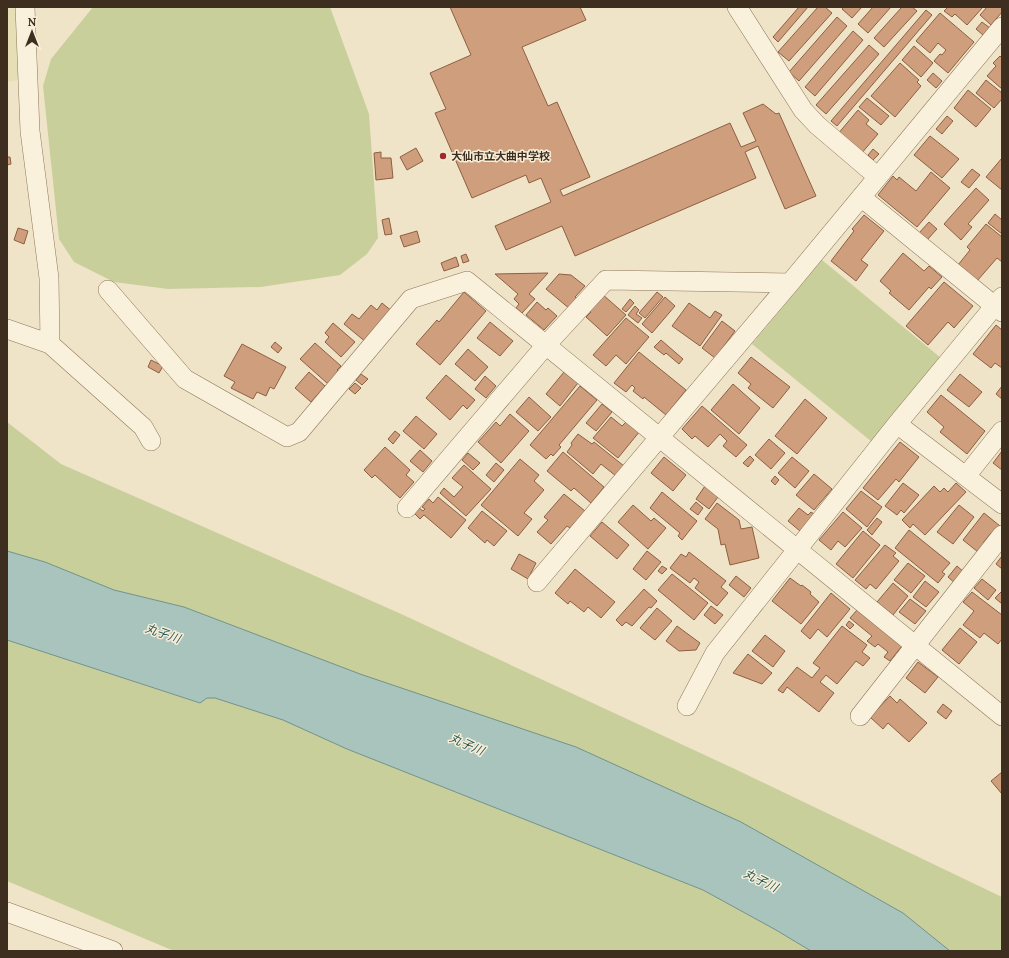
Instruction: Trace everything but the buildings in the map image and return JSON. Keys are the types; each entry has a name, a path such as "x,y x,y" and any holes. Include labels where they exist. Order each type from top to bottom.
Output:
{"street":[{"path":"25,7 30,130 49,278 50,344"},
{"path":"737,7 803,110 816,125 878,177"},
{"path":"537,582 790,283 1002,27"},
{"path":"687,706 715,653 897,424 1000,305 861,197"},
{"path":"407,508 546,345 606,280 790,283"},
{"path":"108,290 186,379 287,437 299,432 411,299 466,281 1002,716"},
{"path":"7,329 50,344 144,427 151,441"},
{"path":"897,424 1002,504"},
{"path":"966,476 1002,431"},
{"path":"860,716 1002,535"},
{"path":"7,912 113,951"}],"shaded area":[{"path":"16,8 20,80 7,82 7,9"}],"green space":[{"path":"93,7 330,7 369,114 378,238 367,254 340,275 261,287 168,289 114,282 74,262 59,239 43,86 51,59"},
{"path":"822,260 941,358 872,442 752,344"},
{"path":"7,422 61,464 399,613 737,770 1002,897 1002,951 950,951 903,913 741,822 184,607 114,590 45,562 7,551"},
{"path":"7,640 199,703 207,698 215,698 283,720 347,749 703,890 811,951 174,951 7,881"}],"water":[{"name":"丸子川","path":"7,551 45,562 114,590 184,607 360,674 576,747 741,822 903,913 950,951 811,951 703,890 347,749 283,720 215,698 207,698 200,703 7,640"}],"place":[{"name":"大仙市立大曲中学校","path":"443,156"}]}
